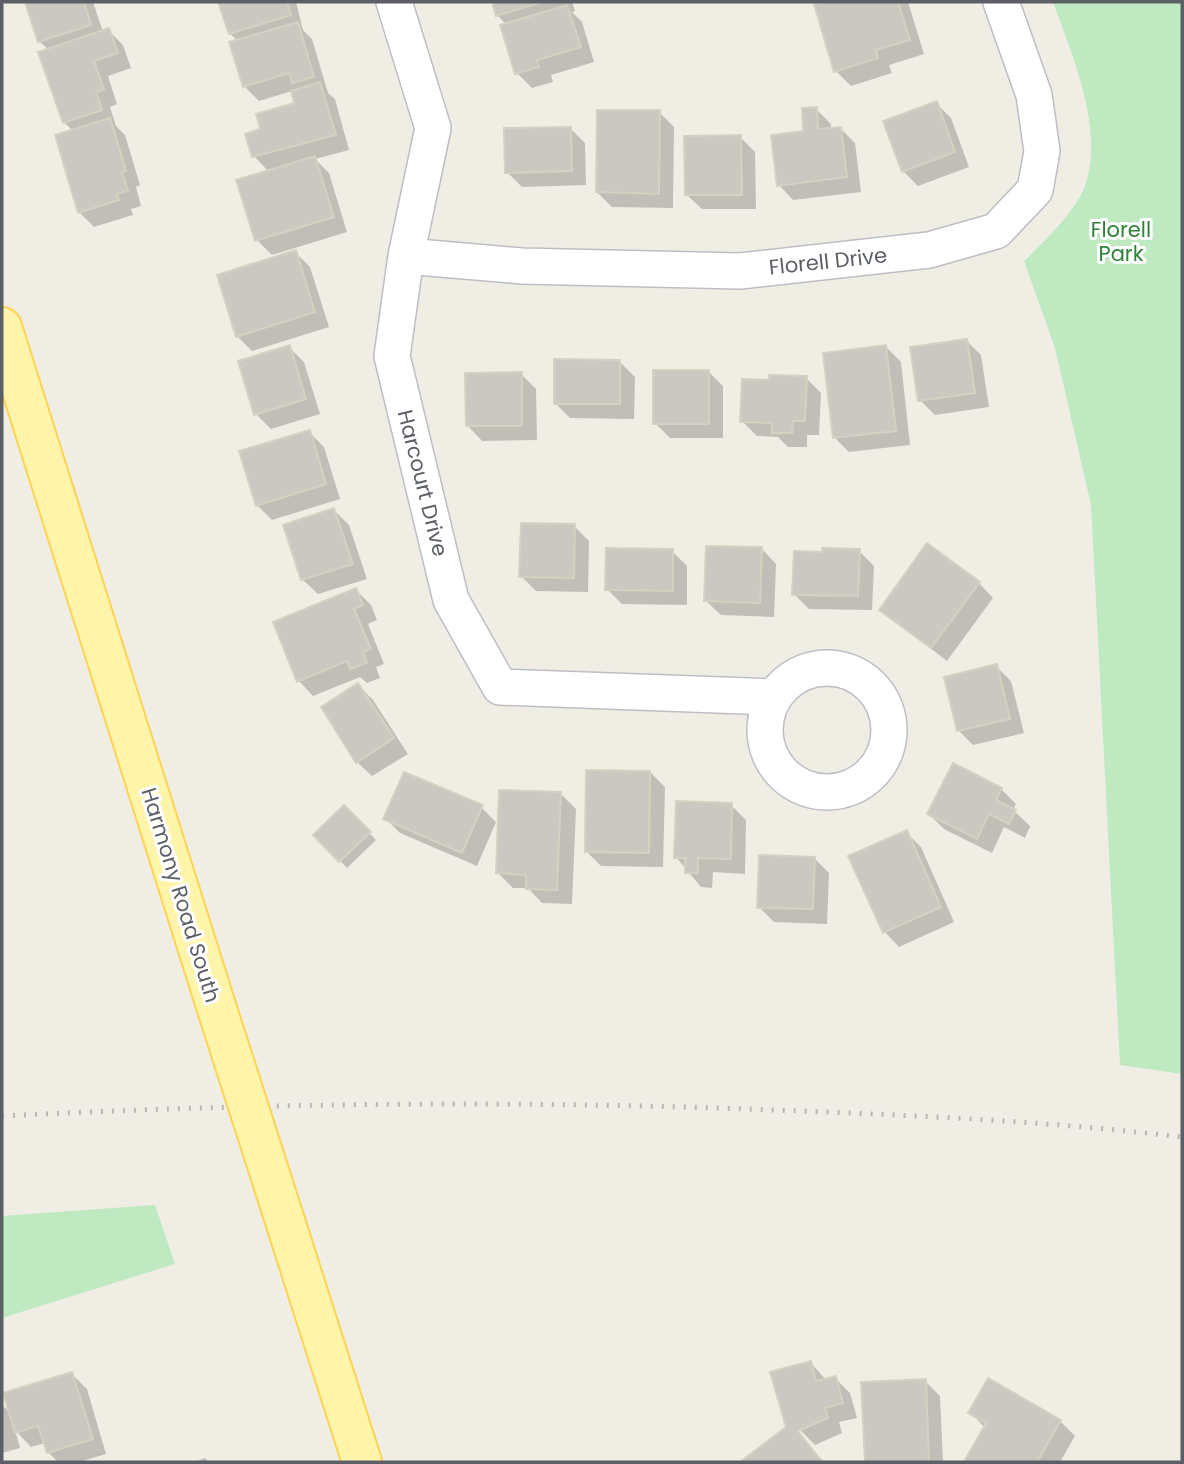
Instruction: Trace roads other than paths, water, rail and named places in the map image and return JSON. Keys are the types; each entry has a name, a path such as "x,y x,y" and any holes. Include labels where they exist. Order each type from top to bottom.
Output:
{"main road":[{"name":"Harmony Road South","path":"2,327 362,1462"}],"street":[{"name":"Harcourt Drive","path":"394,2 433,128 406,256 392,356 451,600 500,687 774,697"},
{"name":"Florell Drive","path":"406,256 522,266 740,271 929,250 996,231 1035,190 1042,151 1034,95 1001,2"}],"railway":[{"path":"2,1116 388,1104 580,1105 927,1117 1182,1137"}],"park label":[{"name":"Florell Park","path":"1121,241"}]}
